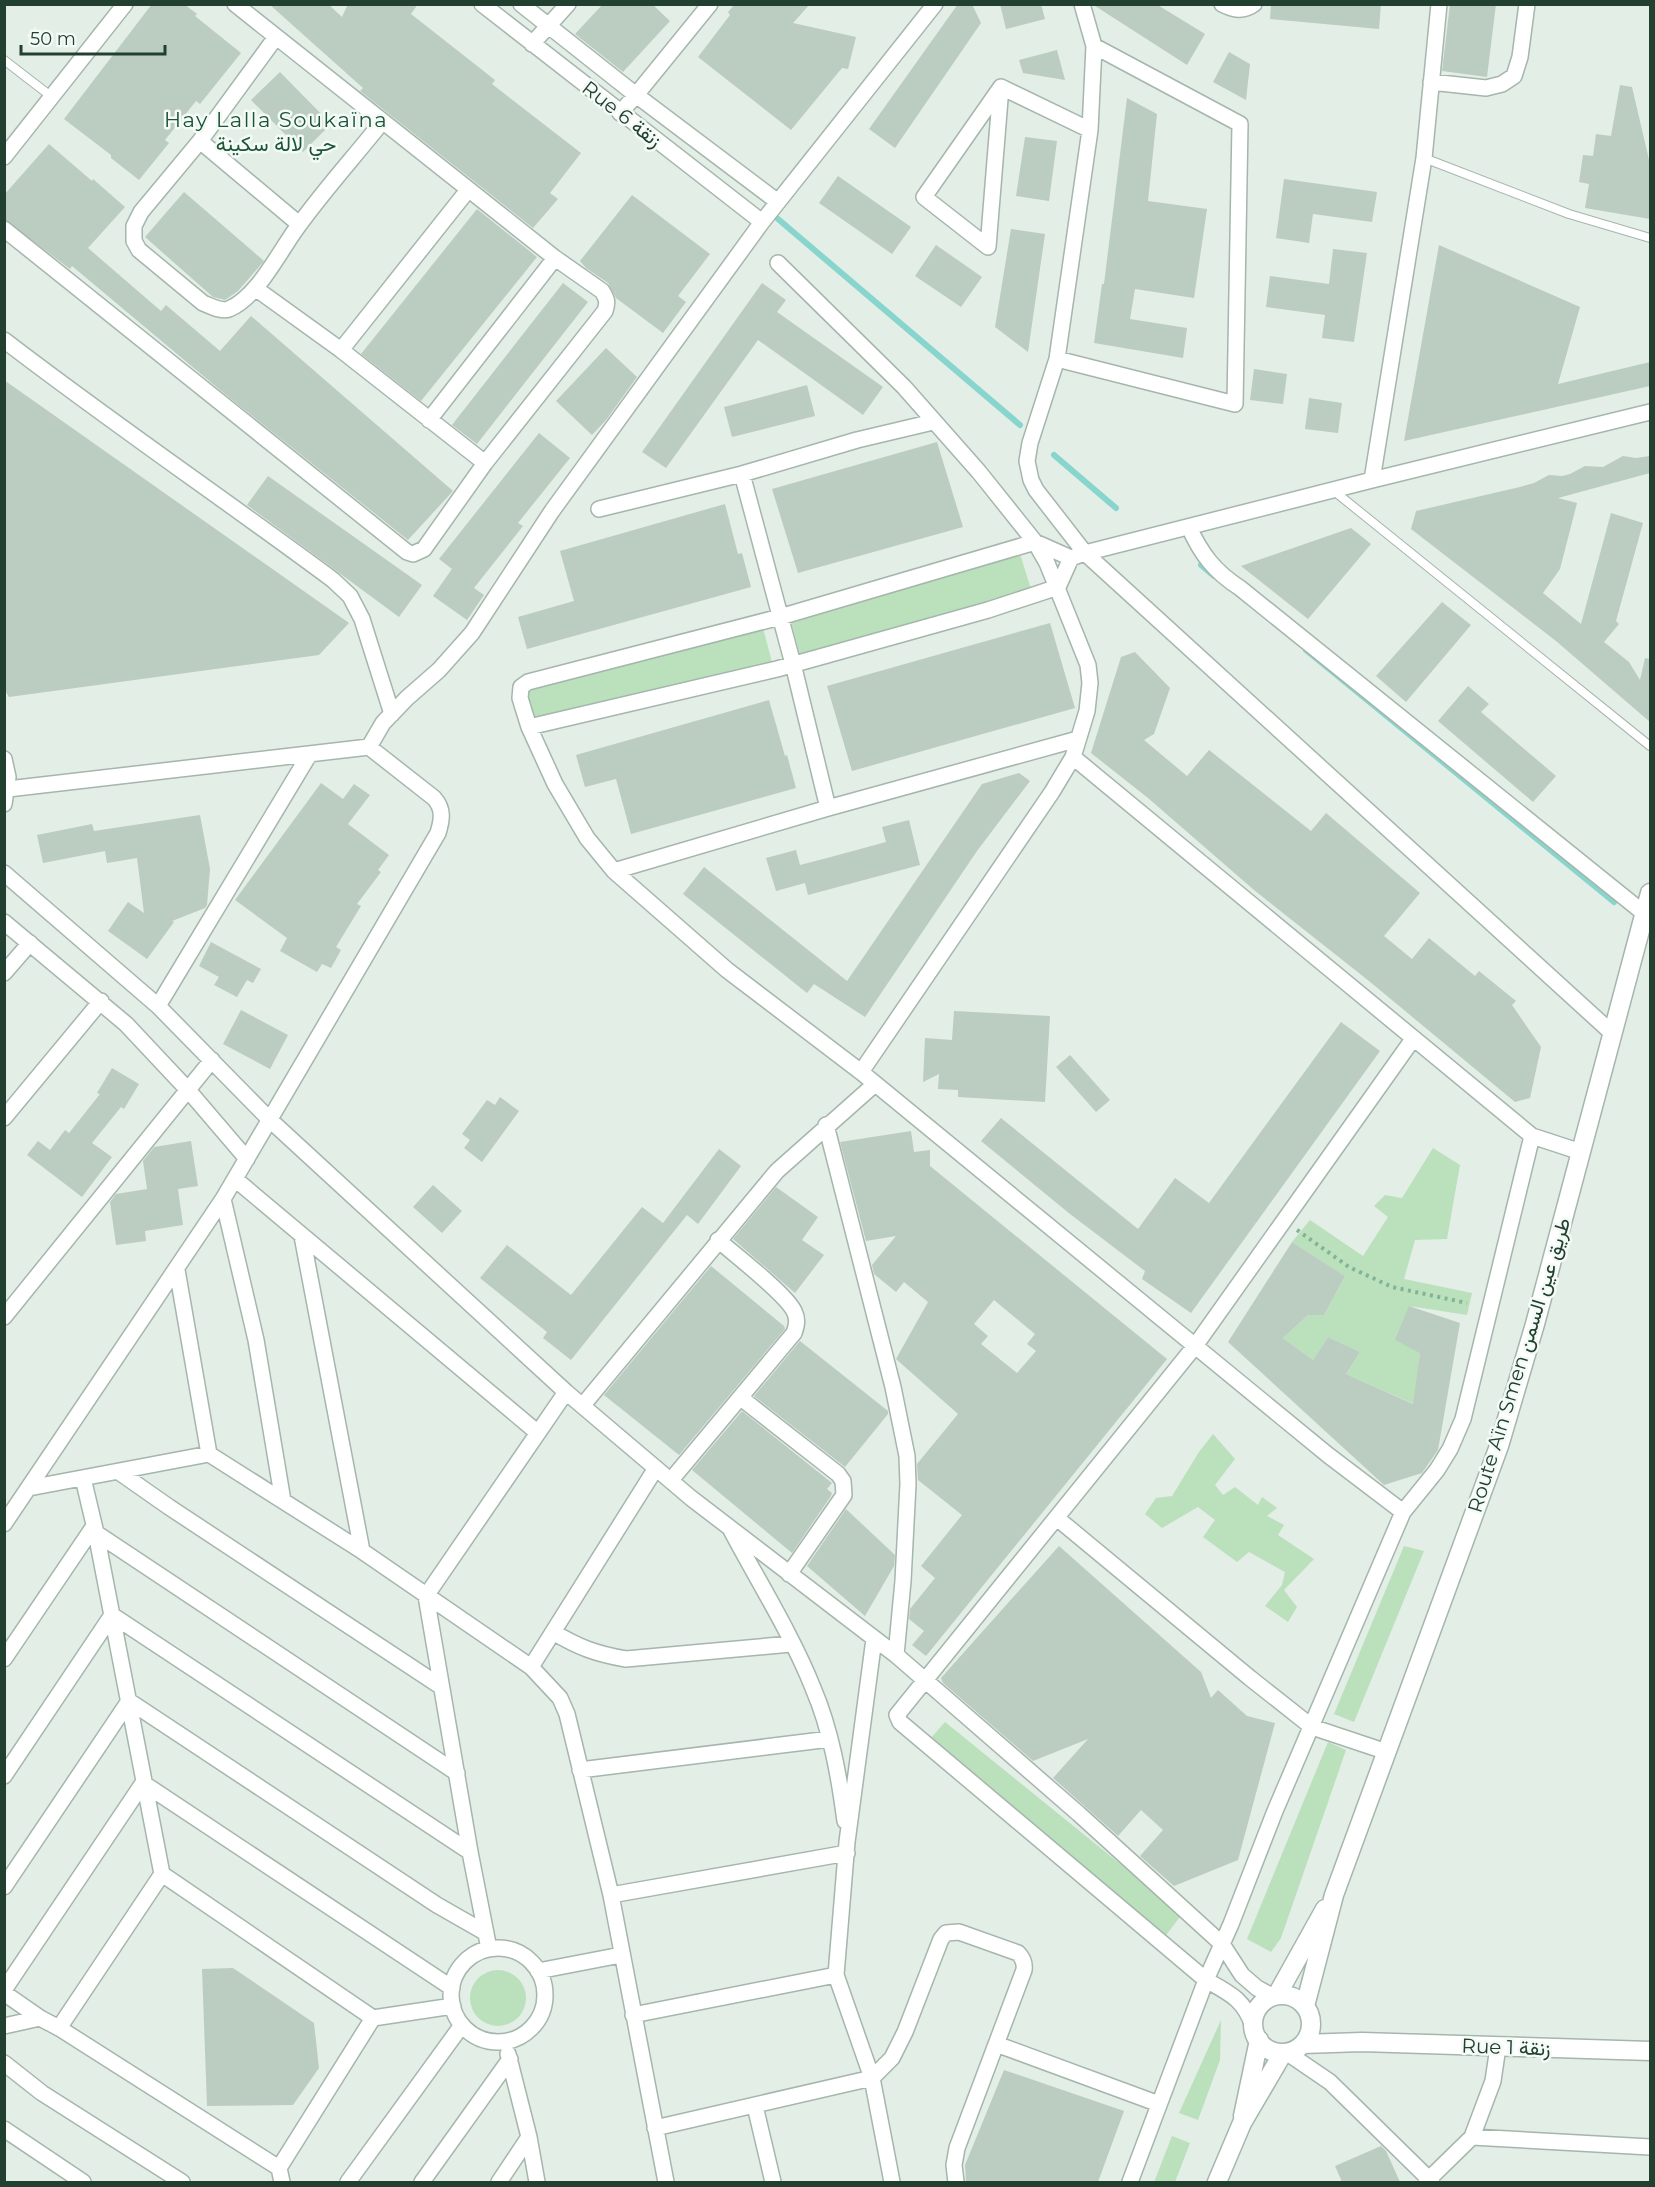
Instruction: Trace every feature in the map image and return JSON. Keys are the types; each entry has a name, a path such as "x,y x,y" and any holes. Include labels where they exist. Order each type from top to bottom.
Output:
{"street":[{"path":"4,157 125,4"},
{"path":"4,229 407,552 419,553 424,549 485,463 605,311 608,303 602,291 555,258 235,4"},
{"name":"Rue 6 زنقة","path":"483,4 532,45 762,222"},
{"name":"Rue 6 زنقة","path":"521,4 636,96 778,202"},
{"path":"532,45 568,4"},
{"path":"620,113 710,4"},
{"path":"369,747 383,723 439,670 472,633 552,511 762,222 935,4"},
{"path":"1082,4 1094,46 1090,129 1057,359 1030,443 1027,461 1036,490 1078,555 1612,1033"},
{"path":"1222,4 1237,10 1248,9 1254,4"},
{"path":"1372,480 1424,158 1440,4"},
{"path":"1431,82 1486,88 1503,84 1514,76 1520,57 1527,4"},
{"path":"276,37 200,141 141,212 134,226 134,241 139,250 203,303 213,308 226,310 235,306 255,288 299,224 382,122"},
{"path":"1057,359 1235,404 1240,124 1094,46"},
{"path":"1001,87 1090,129"},
{"path":"1001,87 997,133 988,247 924,197 1001,87"},
{"path":"200,141 299,224"},
{"path":"341,350 468,189"},
{"path":"429,420 555,258"},
{"path":"778,263 904,387 979,472 1035,542 1058,587 1088,665 1090,683 1087,711 1073,757 1052,792 861,1072"},
{"path":"255,288 341,350 485,463"},
{"path":"4,340 333,580 350,596 362,619 392,714"},
{"path":"1403,1512 1328,1455 861,1072 727,970 614,871 587,838 555,784 529,728 520,692 521,687 528,682 780,617 1035,542 1078,555 1650,412"},
{"path":"599,508 742,474 857,440 933,422"},
{"path":"742,474 793,664 828,808"},
{"path":"1189,527 1205,558 1216,571 1645,914"},
{"path":"529,728 793,664 988,610 1058,587 1078,555"},
{"path":"614,871 828,808 1078,740"},
{"path":"4,759 8,777 6,796 369,747 438,803 442,819 438,833 223,1199 4,1524"},
{"path":"158,1006 309,755"},
{"path":"1073,757 1532,1136 1581,1152"},
{"path":"4,873 158,1006 270,1120 566,1392 671,1480 896,1655 925,1682 1078,1814 1222,1944 1242,1975 1257,1988 1275,1996 1292,1997 1305,2006 1310,2016 1309,2035 1297,2049 1285,2052 1271,2050 1256,2033 1246,2008 1235,1997 1206,1980 900,1722 898,1712 925,1682 1058,1519 1195,1346 1413,1039"},
{"name":"Route Aïn Smen طريق عين السمن","path":"1305,2006 1334,1895 1499,1446 1535,1324 1650,893"},
{"path":"4,922 126,1024 188,1090 247,1159"},
{"path":"4,973 30,943"},
{"path":"4,1118 101,1001"},
{"path":"4,1317 212,1060"},
{"path":"583,1405 777,1171 826,1125 875,1084"},
{"path":"826,1125 893,1387 907,1456 908,1484 903,1581 896,1655"},
{"path":"1130,2182 1206,1980 1275,1811 1403,1512 1437,1470 1450,1449 1463,1419 1532,1136"},
{"path":"235,1179 538,1433"},
{"path":"223,1199 256,1340 283,1501"},
{"path":"302,1236 362,1551"},
{"path":"671,1480 794,1333 797,1324 789,1303 718,1240"},
{"path":"177,1270 208,1455"},
{"path":"489,1949 440,1686 426,1596 566,1392"},
{"path":"741,1398 838,1474 843,1481 844,1495 789,1574"},
{"path":"29,1488 208,1455 362,1551 531,1667 564,1706 611,1895 666,2182"},
{"path":"531,1667 656,1468"},
{"path":"118,1472 440,1686"},
{"path":"83,1478 162,1874 373,2018 453,2007"},
{"path":"1058,1519 1250,1678 1312,1726 1387,1752"},
{"path":"729,1526 813,1688 830,1739 839,1777 847,1848"},
{"path":"4,1659 95,1529"},
{"path":"95,1529 457,1773"},
{"path":"4,1776 112,1615"},
{"path":"112,1615 470,1852"},
{"path":"553,1632 578,1647 601,1655 626,1659 791,1644"},
{"path":"874,1639 847,1848 836,1975 872,2078 892,2182"},
{"path":"4,1887 129,1701"},
{"path":"129,1701 437,1905 486,1933"},
{"path":"580,1770 830,1739"},
{"path":"143,1784 452,1988"},
{"path":"143,1784 4,1992 280,2175 373,2018"},
{"path":"611,1895 847,1848"},
{"path":"59,2028 162,1874"},
{"name":"Route Aïn Smen طريق عين السمن","path":"1275,1996 1334,1895"},
{"path":"655,2128 872,2078 892,2058 905,2032 941,1939 946,1933 959,1932 1017,1953 1022,1958 1024,1970 957,2148 954,2165 956,2182"},
{"path":"489,1949 513,1951 525,1957 538,1971 544,1993 540,2015 526,2032 505,2041 481,2038 462,2025 453,2007 452,1988 456,1973 466,1961 479,1952 489,1949"},
{"path":"538,1971 621,1955"},
{"path":"633,2015 836,1975"},
{"path":"1242,2123 1256,2033 1257,2010 1266,2000 1275,1996"},
{"path":"4,2025 40,2018"},
{"name":"Rue 1 زنقة","path":"1311,2024 1362,2042"},
{"path":"348,2182 462,2025"},
{"path":"505,2041 529,2137 537,2182"},
{"name":"Rue 1 زنقة","path":"1303,2044 1362,2042 1650,2051"},
{"path":"996,2044 1159,2104"},
{"path":"1285,2052 1330,2082 1429,2182 1472,2137 1493,2081 1498,2047"},
{"path":"1217,2182 1242,2123 1285,2052"},
{"path":"423,2182 510,2059"},
{"path":"4,2063 42,2093 182,2182"},
{"path":"755,2106 773,2182"},
{"path":"4,2129 83,2182"},
{"path":"499,2182 529,2137"},
{"path":"1472,2137 1650,2147"}],"lane":[{"path":"4,60 52,97"},
{"path":"1424,158 1569,214 1650,238"},
{"path":"1333,490 1650,746"}],"path":[{"path":"1284,1221 1349,1268 1392,1287 1467,1303"}],"green space":[{"path":"1020,554 1031,589 802,663 790,617"},
{"path":"763,628 774,670 533,722 525,690"},
{"path":"1433,1148 1460,1165 1447,1239 1415,1240 1404,1279 1472,1293 1467,1315 1409,1306 1420,1353 1414,1404 1346,1374 1360,1352 1328,1337 1313,1360 1283,1338 1308,1315 1324,1315 1345,1276 1292,1242 1310,1220 1363,1256 1388,1217 1374,1206 1385,1195 1402,1198"},
{"path":"1213,1434 1235,1459 1215,1485 1223,1495 1235,1487 1258,1505 1262,1497 1277,1508 1267,1516 1284,1525 1278,1535 1314,1559 1284,1590 1297,1607 1288,1622 1265,1606 1282,1585 1285,1572 1249,1552 1237,1562 1203,1537 1215,1520 1198,1507 1162,1528 1145,1514 1156,1498 1172,1496"},
{"path":"1404,1546 1424,1551 1354,1722 1334,1714"},
{"path":"945,1722 1182,1914 1164,1938 930,1739"},
{"path":"1328,1742 1346,1750 1281,1938 1271,1952 1247,1939"},
{"path":"498,1970 509,1972 518,1978 524,1987 526,1998 524,2009 518,2018 509,2024 498,2026 487,2024 478,2018 472,2009 470,1998 472,1987 478,1978 487,1972"},
{"path":"1221,2020 1220,2060 1198,2120 1179,2113"},
{"path":"1172,2136 1190,2143 1175,2182 1154,2182"}],"building":[{"path":"152,4 184,4 197,14 195,16 241,53 200,104 196,101 165,140 169,143 139,180 64,119"},
{"path":"269,4 328,4 342,17 348,4 418,4 411,14 495,80 492,84 581,153 550,193 558,199 533,228 360,91 363,88"},
{"path":"603,4 652,4 670,21 623,72 575,34"},
{"path":"735,4 810,4 793,23 856,37 848,69 842,68 791,130 698,57 730,15 728,12"},
{"path":"958,4 972,4 981,23 895,148 869,129"},
{"path":"1000,4 1041,4 1045,19 1006,29"},
{"path":"1092,4 1156,4 1205,34 1187,65"},
{"path":"1271,4 1381,4 1379,29 1270,19"},
{"path":"1450,4 1496,4 1487,77 1442,71"},
{"path":"1057,50 1065,80 1023,73 1019,60"},
{"path":"1229,52 1250,64 1246,100 1213,82"},
{"path":"280,72 331,124 303,152 251,100"},
{"path":"1620,85 1632,87 1650,164 1650,219 1585,208 1589,184 1579,182 1583,155 1593,156 1596,134 1611,136"},
{"path":"1127,98 1157,114 1148,201 1207,209 1194,298 1135,289 1130,319 1187,328 1183,358 1094,343 1102,284 1104,284"},
{"path":"1025,137 1057,141 1049,201 1016,196"},
{"path":"49,144 125,207 88,248 161,311 166,305 220,351 251,316 453,491 408,540 226,395 72,266 70,269 4,219 4,195"},
{"path":"838,176 911,227 892,254 819,203"},
{"path":"1284,179 1377,192 1372,222 1313,214 1309,243 1276,238"},
{"path":"184,192 264,261 238,291 225,300 213,297 145,237"},
{"path":"632,195 710,254 678,296 686,302 663,333 616,298 608,283 580,261"},
{"path":"477,209 537,257 421,401 361,354"},
{"path":"1011,229 1045,234 1028,352 995,327"},
{"path":"936,245 982,277 961,307 915,276"},
{"path":"1439,245 1580,307 1558,384 1650,362 1650,386 1404,441"},
{"path":"1333,249 1367,253 1354,342 1322,338 1325,315 1266,307 1270,276 1329,284"},
{"path":"563,283 588,302 477,444 452,425"},
{"path":"762,283 786,300 777,312 883,387 863,415 758,340 666,468 642,452"},
{"path":"606,348 637,377 606,420 592,435 556,401"},
{"path":"1254,369 1287,374 1283,404 1250,400"},
{"path":"4,380 349,623 319,655 9,697 4,689"},
{"path":"807,385 815,416 732,437 724,407"},
{"path":"1309,398 1342,403 1338,433 1305,429"},
{"path":"539,433 570,458 518,523 523,526 474,588 484,595 467,620 433,596 452,569 439,559"},
{"path":"937,442 963,527 798,573 772,489"},
{"path":"1623,456 1636,458 1650,456 1650,473 1558,498 1577,503 1560,569 1543,593 1581,624 1611,513 1643,523 1616,621 1619,624 1604,642 1629,662 1640,680 1645,658 1650,659 1650,722 1556,641 1411,529 1416,511 1520,487 1549,475 1570,474 1585,466 1603,467"},
{"path":"268,476 422,585 399,617 247,505"},
{"path":"725,504 738,554 742,553 751,587 527,649 518,617 574,601 560,551"},
{"path":"1351,528 1371,544 1308,619 1241,566"},
{"path":"1442,602 1471,625 1406,702 1376,676"},
{"path":"1050,623 1075,708 852,771 827,686"},
{"path":"1135,652 1170,688 1154,734 1144,740 1187,776 1209,750 1311,831 1326,813 1420,893 1384,936 1412,959 1429,938 1475,976 1479,971 1516,1001 1512,1005 1541,1047 1530,1098 1515,1102 1369,981 1254,890 1148,798 1091,753 1121,657"},
{"path":"1468,686 1489,704 1481,712 1556,776 1533,802 1438,721"},
{"path":"769,700 796,788 631,834 616,779 585,787 576,755"},
{"path":"1019,773 1030,781 977,851 865,1017 814,984 807,993 683,894 704,867 847,981 982,784"},
{"path":"321,783 343,799 354,784 370,795 348,824 389,855 378,870 381,872 357,904 361,906 336,947 341,950 331,968 322,964 317,972 280,951 287,938 235,900"},
{"path":"200,815 210,869 207,905 205,908 172,921 174,922 147,959 108,931 128,902 144,913 137,858 107,863 105,851 43,863 37,835 92,824 94,831"},
{"path":"909,820 920,865 808,895 805,883 776,891 766,858 796,850 800,865 827,858 886,842 882,827"},
{"path":"211,942 261,969 253,983 247,980 237,997 214,985 219,977 199,966"},
{"path":"241,1010 288,1035 270,1069 223,1044"},
{"path":"954,1011 1050,1016 1045,1102 958,1097 958,1090 938,1089 939,1074 923,1082 925,1038 952,1040"},
{"path":"1341,1022 1380,1051 1191,1313 1142,1279 1145,1271 1070,1214 981,1141 1001,1118 1138,1229 1175,1178 1209,1203"},
{"path":"1070,1055 1110,1100 1096,1112 1056,1067"},
{"path":"112,1068 139,1084 124,1109 121,1107 92,1143 112,1157 82,1197 27,1155 38,1141 50,1150 65,1130 69,1133 100,1094 97,1093"},
{"path":"500,1097 519,1111 482,1162 464,1148 470,1140 462,1134 487,1100 495,1105"},
{"path":"911,1131 914,1152 930,1150 930,1166 1167,1359 926,1656 912,1645 924,1631 909,1619 910,1609 935,1578 921,1566 962,1515 918,1480 917,1464 958,1414 896,1359 928,1302 904,1282 896,1292 874,1274 872,1265 896,1236 866,1241 840,1142","holes":["994,1300 1035,1334 1027,1344 1036,1351 1017,1373 981,1344 988,1336 974,1324"]},
{"path":"191,1141 198,1186 178,1189 183,1225 145,1231 146,1241 116,1245 110,1202 116,1194 147,1189 143,1161 154,1147"},
{"path":"719,1149 741,1166 698,1224 687,1215 571,1360 543,1338 547,1332 480,1278 507,1245 571,1295 642,1207 663,1223"},
{"path":"433,1185 462,1211 442,1233 413,1207"},
{"path":"776,1187 818,1217 802,1240 824,1255 795,1293 733,1239"},
{"path":"1292,1242 1345,1276 1324,1315 1308,1315 1283,1338 1313,1360 1328,1337 1360,1352 1346,1374 1413,1404 1420,1353 1395,1340 1409,1306 1460,1323 1438,1450 1422,1473 1384,1485 1228,1342"},
{"path":"711,1266 785,1329 679,1455 604,1395"},
{"path":"800,1341 888,1411 888,1414 845,1467 754,1396"},
{"path":"742,1411 832,1483 827,1489 832,1493 831,1496 792,1553 692,1470"},
{"path":"846,1509 895,1555 894,1566 865,1616 807,1566"},
{"path":"1059,1546 1201,1672 1211,1698 1218,1690 1247,1716 1275,1723 1238,1860 1174,1886 1140,1856 1163,1830 1141,1810 1118,1836 1053,1778 1088,1739 1033,1761 943,1683 941,1678"},
{"path":"233,1968 314,2023 319,2068 293,2105 207,2106 202,1969"},
{"path":"1004,2070 1124,2111 1098,2182 966,2182 965,2165"},
{"path":"1381,2146 1386,2151 1400,2182 1342,2182 1335,2166"}],"waterway":[{"path":"778,219 1020,425"},
{"path":"1054,455 1116,508"},
{"path":"1201,565 1214,576"},
{"path":"1306,650 1614,902"}],"district":[{"name":"Hay Lalla Soukaïna حي لالة سكينة","path":"276,132"}]}
